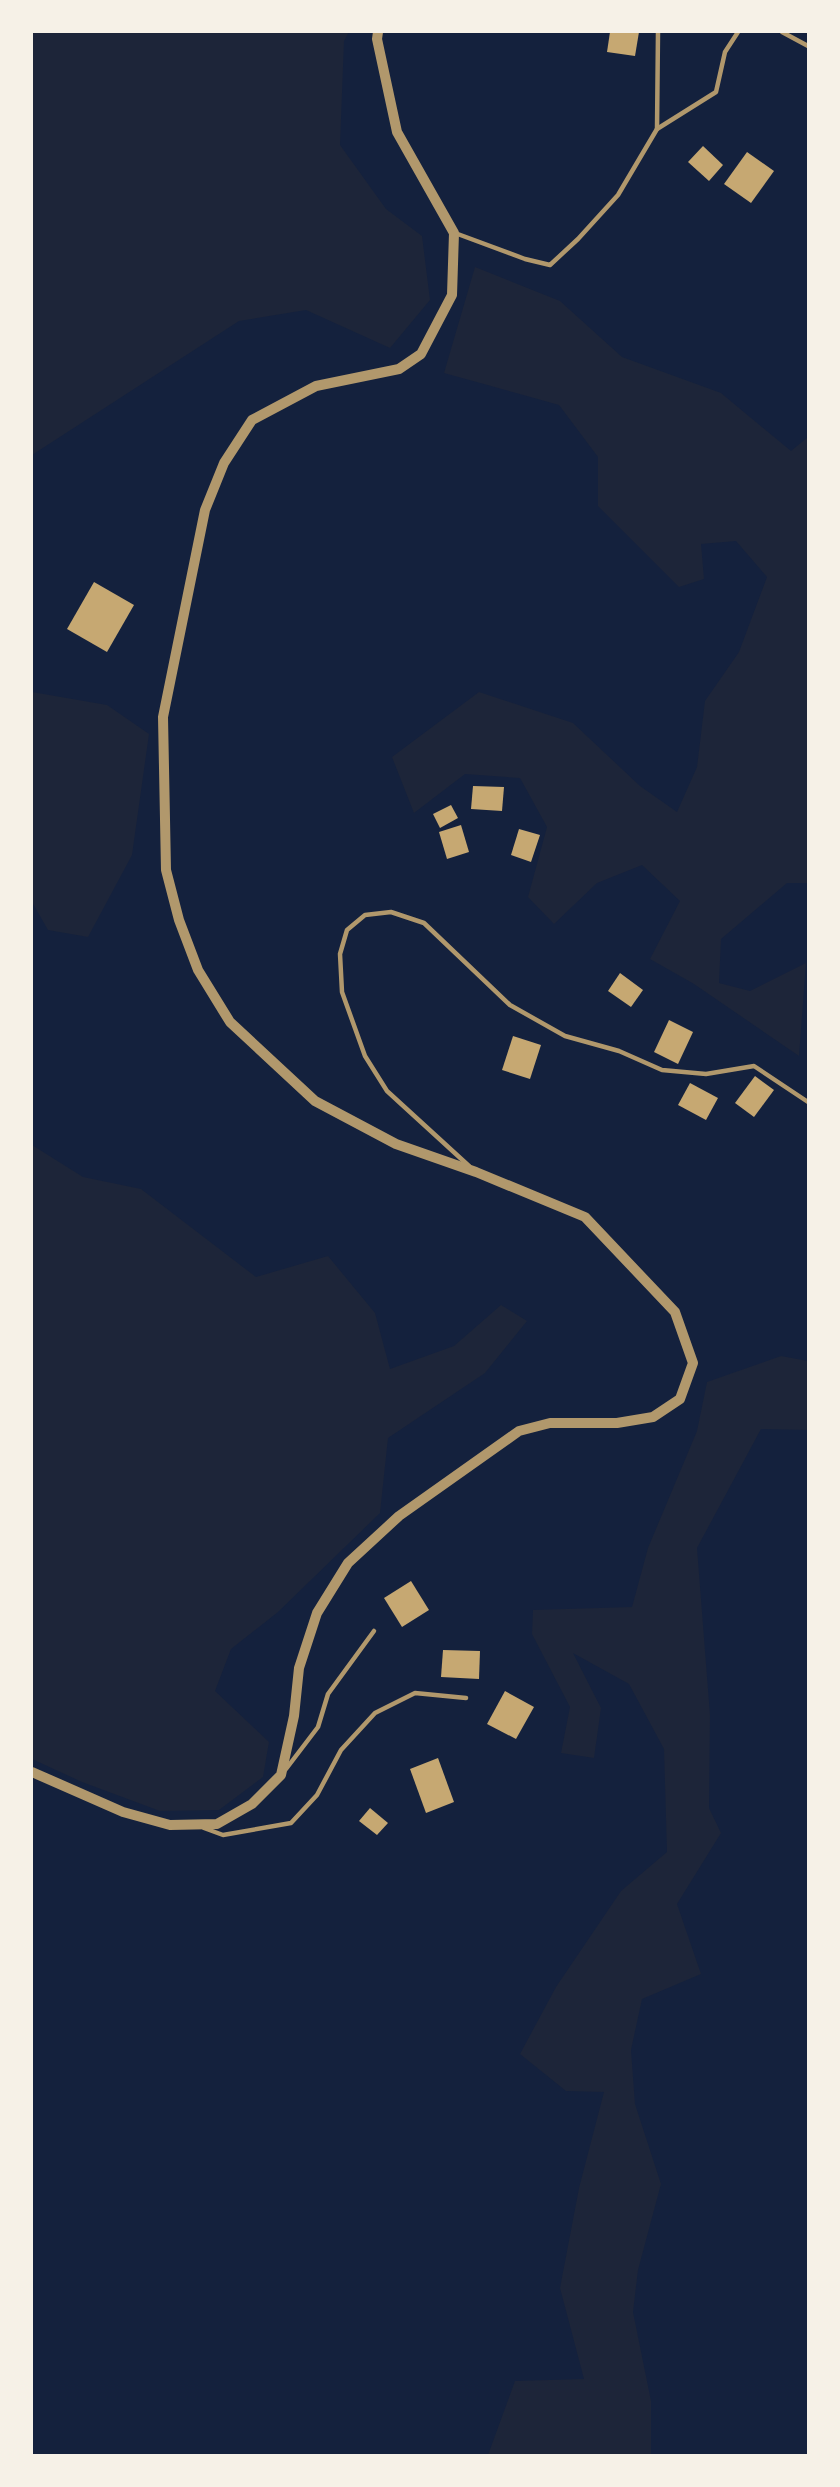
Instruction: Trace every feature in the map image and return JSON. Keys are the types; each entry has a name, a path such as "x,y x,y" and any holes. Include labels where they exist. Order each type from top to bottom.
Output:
{"street":[{"path":"32,1772 123,1812 170,1825 217,1824 252,1804 281,1775 294,1716 299,1668 317,1613 348,1563 399,1516 519,1431 550,1423 617,1424 653,1417 680,1399 693,1363 675,1312 585,1217 476,1172 396,1144 315,1101 230,1022 198,969 179,920 166,870 163,717 205,510 224,463 252,420 316,386 399,369 421,354 452,295 454,233 397,132 377,39 378,32"}],"lane":[{"path":"657,129 658,32"},
{"path":"454,233 525,259 550,265 578,239 618,195 657,129 716,92 725,52 738,32"},
{"path":"782,32 808,46"},
{"path":"476,1172 387,1091 365,1056 342,992 340,954 347,930 365,915 391,912 424,923 510,1005 565,1036 620,1050 662,1070 706,1074 754,1066 808,1102"},
{"path":"281,1775 318,1727 328,1694 374,1631"},
{"path":"193,1825 223,1834 291,1823 317,1795 341,1750 375,1713 415,1693 466,1698"}],"shaded area":[{"path":"32,32 349,32 344,41 340,145 386,209 422,236 430,300 390,348 306,310 239,321 32,455"},
{"path":"475,267 560,301 622,357 721,393 791,451 808,437 808,883 787,883 721,939 719,983 750,991 806,963 799,1056 694,984 650,959 680,901 642,865 597,883 554,924 528,897 547,827 520,778 465,774 414,813 392,757 479,692 573,723 640,786 677,812 697,767 705,701 739,652 767,577 736,541 701,544 704,579 679,587 598,506 598,457 559,405 444,373"},
{"path":"32,692 107,705 149,734 132,855 88,937 48,930 32,902"},
{"path":"32,1145 83,1177 141,1189 256,1277 328,1256 375,1313 390,1369 454,1346 501,1305 527,1321 485,1373 388,1438 380,1513 278,1612 231,1649 215,1691 269,1742 263,1777 219,1810 160,1811 82,1782 32,1759"},
{"path":"781,1356 808,1361 808,1430 761,1429 697,1548 710,1715 709,1808 721,1833 677,1904 701,1974 642,1999 631,2050 635,2104 661,2184 638,2270 633,2312 651,2401 651,2455 488,2455 515,2381 584,2379 560,2288 579,2188 604,2092 566,2091 520,2054 556,1987 621,1891 667,1852 664,1749 629,1684 573,1653 601,1708 594,1758 561,1753 570,1707 532,1634 533,1610 632,1607 648,1548 697,1431 707,1382"}],"building":[{"path":"610,32 639,32 635,56 607,52"},
{"path":"703,146 723,165 709,181 688,162"},
{"path":"747,152 774,171 751,203 724,184"},
{"path":"94,582 134,605 107,652 67,629"},
{"path":"473,786 504,787 502,811 471,809"},
{"path":"451,805 458,818 440,828 433,814"},
{"path":"461,825 469,852 447,859 439,832"},
{"path":"519,829 540,835 531,862 511,855"},
{"path":"620,973 643,990 631,1007 608,991"},
{"path":"669,1020 693,1032 678,1064 654,1052"},
{"path":"513,1036 541,1045 530,1079 502,1070"},
{"path":"755,1076 774,1090 754,1117 735,1103"},
{"path":"690,1083 718,1098 706,1120 678,1105"},
{"path":"411,1581 429,1610 402,1627 384,1598"},
{"path":"443,1650 480,1651 479,1679 441,1677"},
{"path":"505,1691 534,1707 516,1739 487,1724"},
{"path":"438,1758 454,1802 426,1813 410,1769"},
{"path":"370,1808 388,1823 377,1835 359,1821"}]}
